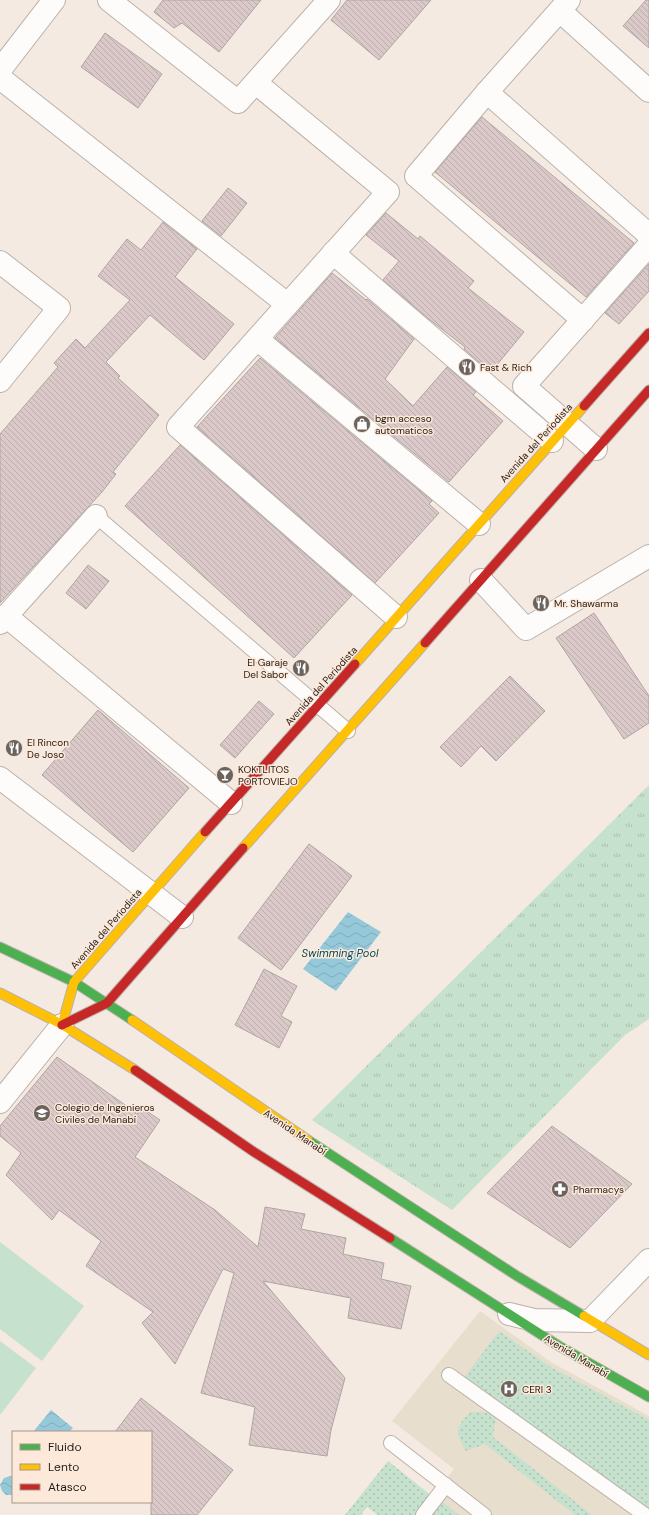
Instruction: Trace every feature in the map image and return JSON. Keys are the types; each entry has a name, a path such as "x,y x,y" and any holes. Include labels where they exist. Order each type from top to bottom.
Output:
{"street":[{"path":"0,70 54,0"},
{"path":"121,4 238,102 329,0"},
{"path":"583,320 416,176 487,92 565,6 649,91"},
{"path":"0,78 287,304"},
{"path":"256,83 388,192 178,427 396,617"},
{"path":"487,92 649,235"},
{"path":"596,449 524,386 649,245"},
{"path":"333,253 552,441"},
{"path":"0,262 59,308 0,381"},
{"name":"Avenida del Periodista","path":"62,1024 74,982 649,333"},
{"path":"257,339 479,524"},
{"path":"0,1102 62,1024 107,1003 649,390"},
{"path":"96,516 3,620 231,803"},
{"path":"481,580 526,629 649,556"},
{"path":"0,778 182,917"},
{"name":"Avenida Manabí","path":"0,947 74,982 344,1165 510,1272 649,1355"},
{"name":"Avenida Manabí","path":"0,993 62,1024 100,1047 305,1185 503,1312 617,1380 649,1397"},
{"path":"590,1321 649,1260"},
{"name":"Avenida Manabí","path":"503,1312 534,1320 590,1321"}],"lane":[{"path":"96,516 348,731"},
{"path":"449,1375 645,1515"},
{"path":"391,1443 484,1515"},
{"path":"423,1515 446,1485"}],"shaded area":[{"name":"CERI 3","path":"480,1311 551,1362 649,1416 649,1515 419,1515 454,1469 392,1421"}],"green space":[{"path":"649,785 649,1019 625,1035 452,1210 312,1120"},
{"path":"0,1242 84,1306 42,1361 0,1329"},
{"path":"499,1331 551,1367 649,1420 649,1509 464,1378"},
{"path":"0,1341 36,1368 0,1415"},
{"path":"471,1412 496,1415 493,1437 592,1515 575,1515 485,1444 466,1451 460,1440 458,1430 459,1426"},
{"path":"388,1461 433,1497 419,1515 378,1515 367,1507 361,1515 345,1515"},
{"path":"440,1500 459,1515 429,1515"}],"water":[{"name":"Swimming Pool","path":"348,912 381,932 336,991 303,969"},
{"path":"51,1410 73,1428 70,1431 34,1431"},
{"path":"12,1477 12,1495 6,1495 2,1491 0,1485 4,1478"}],"building":[{"path":"163,0 261,0 219,52 182,23 174,28 154,12"},
{"path":"347,0 431,0 379,60 331,20"},
{"path":"646,0 649,0 649,48 623,26"},
{"path":"105,33 162,74 138,108 81,67"},
{"path":"482,117 634,243 586,297 435,172"},
{"path":"228,188 247,203 221,236 202,221"},
{"path":"386,213 418,239 420,236 474,281 468,288 524,332 491,372 464,349 465,347 383,280 399,261 366,235"},
{"path":"163,222 197,249 175,277 234,324 204,360 150,315 106,362 120,376 118,378 159,415 113,472 116,474 102,492 0,603 0,434 58,367 54,363 76,339 85,348 130,300 98,276 127,239 141,250"},
{"path":"649,264 649,291 619,324 605,313"},
{"path":"332,273 366,300 367,299 414,339 385,379 413,406 447,367 476,392 473,395 503,421 449,482 275,338"},
{"path":"260,358 432,501 429,504 439,513 375,583 197,427"},
{"path":"180,445 352,595 294,658 125,506"},
{"path":"88,565 109,581 86,609 66,593"},
{"path":"594,613 649,696 649,723 624,739 556,638"},
{"path":"510,676 545,711 496,761 481,746 461,767 440,747"},
{"path":"259,701 274,714 235,758 220,745"},
{"path":"98,710 189,788 133,852 42,775"},
{"path":"309,844 352,876 281,970 238,938"},
{"path":"264,969 297,986 281,1016 292,1022 279,1048 235,1025"},
{"path":"57,1057 138,1114 142,1108 160,1120 135,1157 215,1210 258,1247 265,1207 305,1214 301,1229 346,1238 343,1254 384,1263 381,1279 411,1286 401,1329 348,1318 351,1298 263,1281 345,1378 331,1430 327,1456 249,1445 255,1407 201,1393 234,1273 223,1269 175,1364 142,1323 153,1312 86,1266 101,1241 59,1210 52,1220 6,1175 21,1153 0,1136 0,1126"},
{"name":"Pharmacys","path":"552,1126 632,1184 570,1248 487,1193"},
{"path":"141,1398 233,1470 197,1515 151,1515 152,1431 116,1431"}],"traffic: fast":[{"path":"0,947 74,982 132,1020"},
{"path":"308,1140 517,1276 584,1316"},
{"path":"390,1238 559,1346 649,1397"}],"traffic: slow":[{"path":"355,664 584,406"},
{"path":"243,848 425,643"},
{"path":"62,1025 74,982 205,832"},
{"path":"0,993 61,1024 135,1070"},
{"path":"132,1020 308,1140"},
{"path":"584,1316 649,1355"}],"traffic: jam":[{"path":"584,406 649,333"},
{"path":"425,643 649,390"},
{"path":"205,832 355,664"},
{"path":"62,1025 107,1003 243,848"},
{"path":"135,1070 254,1152 390,1238"}],"place":[{"name":"Fast & Rich","path":"467,367"},
{"name":"bgm acceso automaticos","path":"362,424"},
{"name":"Mr. Shawarma","path":"541,603"},
{"name":"El Garaje Del Sabor","path":"301,668"},
{"name":"El Rincon De Joso","path":"14,748"},
{"name":"KOKTLITOS PORTOVIEJO","path":"225,775"},
{"name":"Colegio de Ingenieros Civiles de Manabí","path":"42,1113"},
{"name":"Pharmacys","path":"560,1189"},
{"name":"CERI 3","path":"509,1389"}]}
